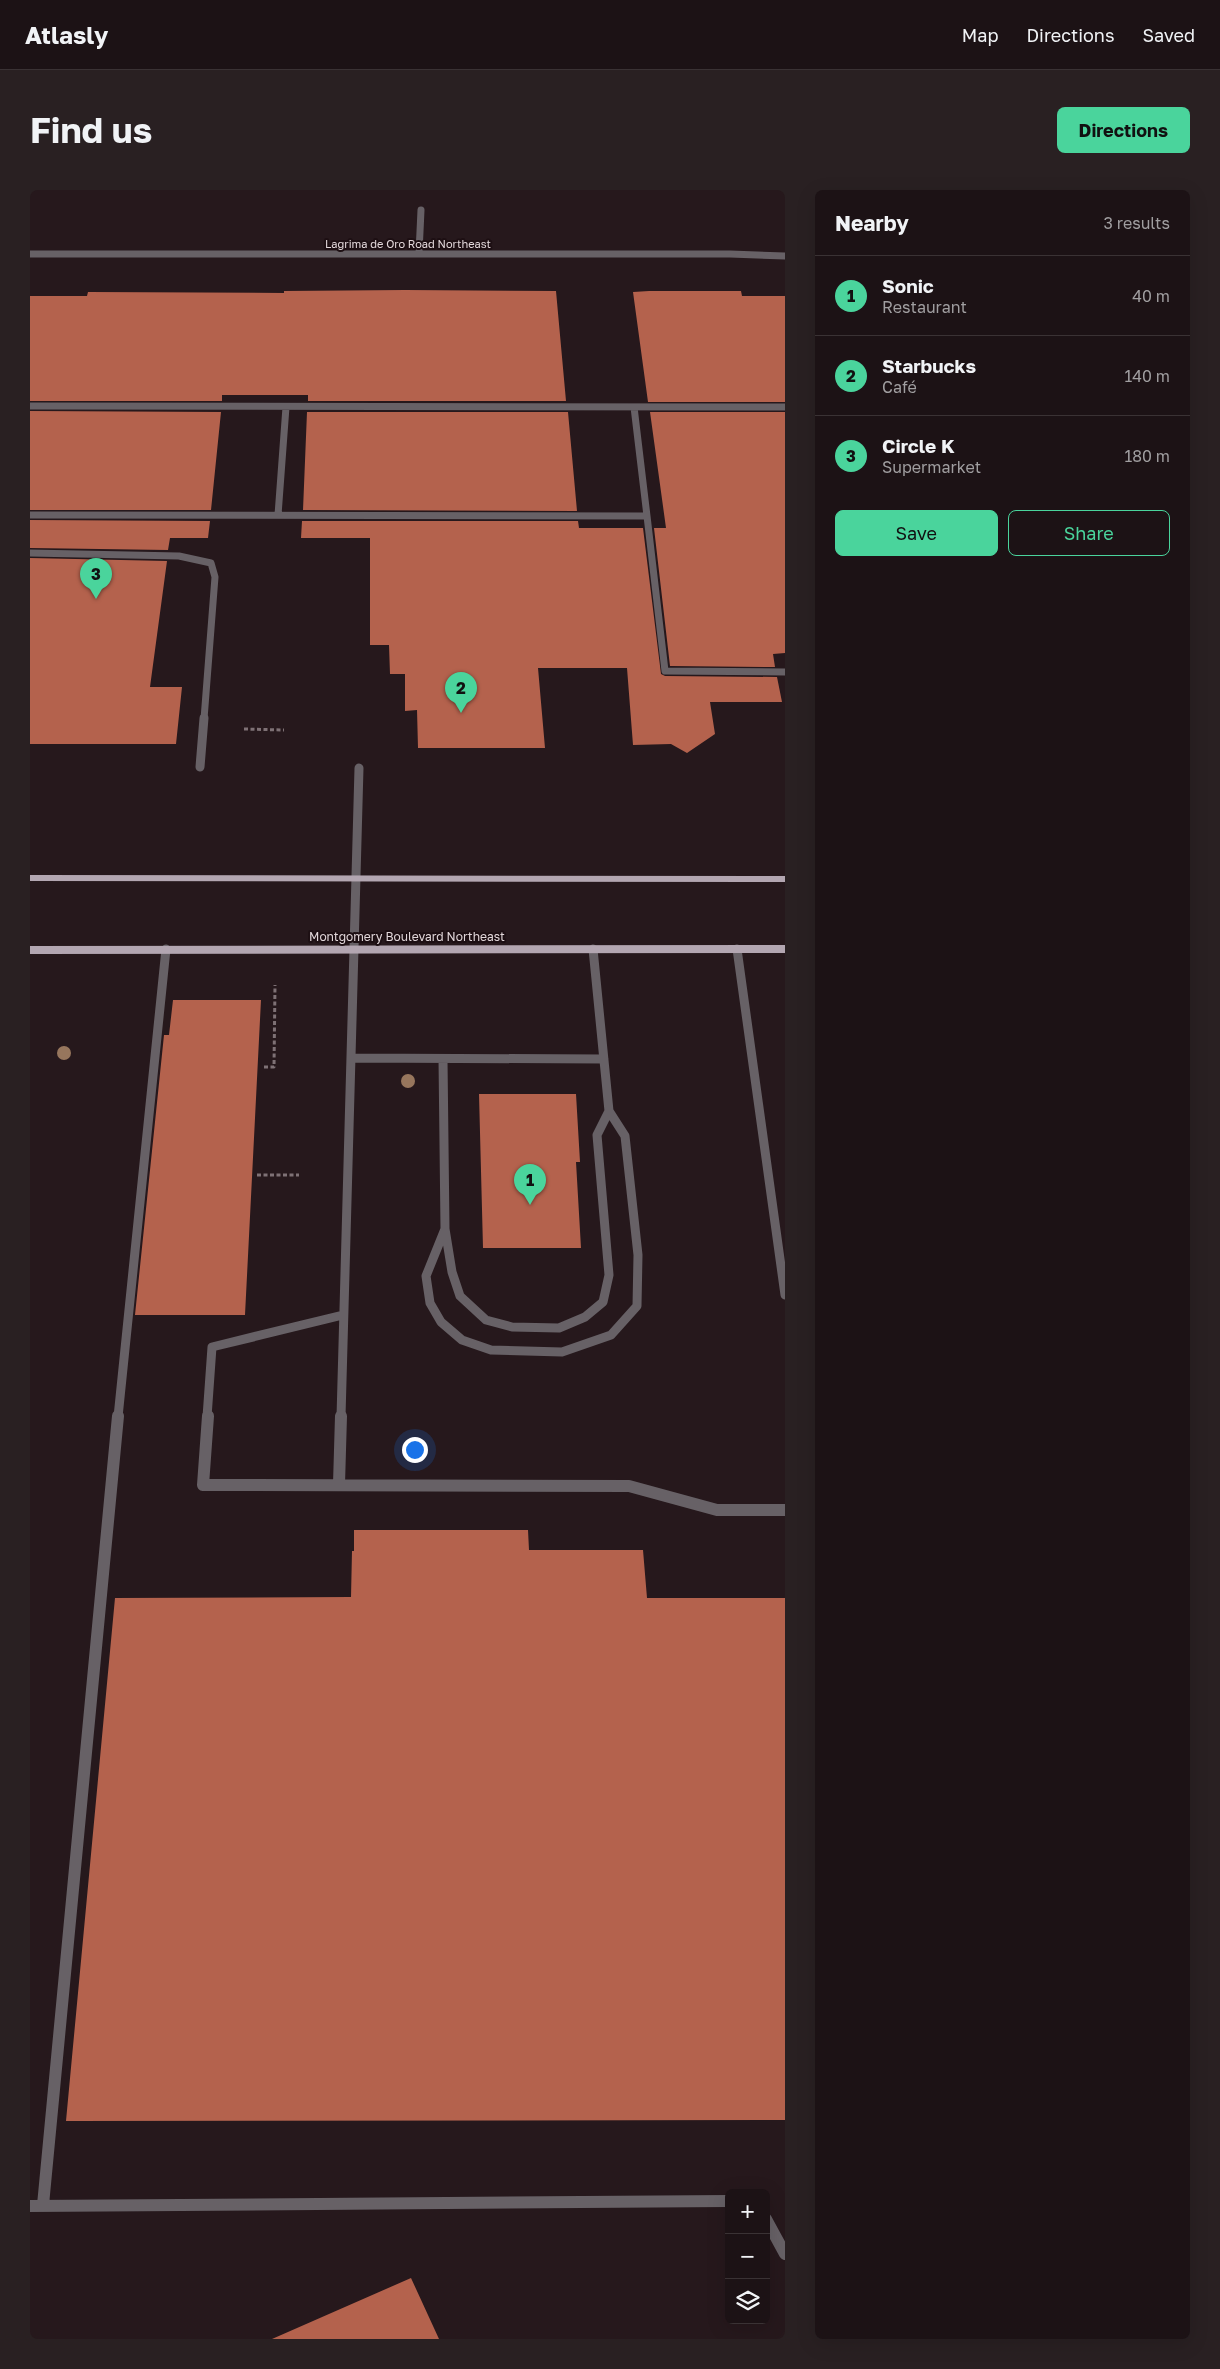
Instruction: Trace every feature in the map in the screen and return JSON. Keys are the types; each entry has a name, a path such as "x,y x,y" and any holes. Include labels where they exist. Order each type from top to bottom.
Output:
{"main road":[{"path":"30,878 785,879"},
{"name":"Montgomery Boulevard Northeast","path":"30,950 785,949"}],"street":[{"path":"419,253 421,210"},
{"name":"Lagrima de Oro Road Northeast","path":"30,254 419,253 730,254 785,256"},
{"path":"30,406 785,408"},
{"path":"278,515 286,407"},
{"path":"634,407 665,672 785,672"},
{"path":"30,515 647,516"},
{"path":"30,553 179,556 211,563 215,577 200,767"},
{"path":"339,1484 359,768"},
{"path":"445,1229 426,1276 430,1303 441,1322 462,1340 491,1350 562,1352 611,1335 637,1306 638,1256 625,1136 609,1112 593,949"},
{"path":"737,949 785,1295"},
{"path":"166,950 36,2206 725,2201"},
{"path":"351,1058 604,1059"},
{"path":"442,1059 445,1229 452,1272 460,1296 486,1320 512,1327 559,1328 585,1317 603,1302 609,1275 597,1135 609,1112"},
{"path":"343,1315 212,1347 203,1485 629,1486 717,1510 785,1510"},
{"path":"770,2226 785,2254"}],"path":[{"path":"244,729 284,730"},
{"path":"264,1067 274,1067 275,978"},
{"path":"258,1175 299,1175"}],"building":[{"path":"284,291 556,291 566,401 308,401 308,395 222,395 222,401 30,401 30,296 87,296 88,292 284,293"},
{"path":"741,291 742,296 785,296 785,402 648,402 633,292"},
{"path":"30,411 221,412 211,510 30,510"},
{"path":"307,412 568,412 577,511 303,510"},
{"path":"650,412 785,412 785,653 773,654 775,667 670,666 654,528 666,528"},
{"path":"30,520 210,521 208,538 170,538 168,550 30,548"},
{"path":"302,521 578,521 579,528 643,528 661,674 665,676 777,677 782,702 710,702 715,734 687,753 671,744 633,745 627,668 538,668 545,748 418,748 417,710 405,711 405,674 390,674 389,645 370,645 370,538 301,538"},
{"path":"30,558 167,561 150,687 182,687 176,744 30,744"},
{"path":"173,1000 261,1000 245,1315 135,1315 164,1035 169,1035"},
{"path":"479,1094 576,1094 580,1162 576,1162 581,1248 483,1248"},
{"path":"354,1530 528,1530 529,1550 643,1550 647,1598 785,1598 785,2120 66,2121 115,1598 351,1597"},
{"path":"411,2278 439,2339 272,2339"}],"place":[{"name":"Circle K","path":"96,599"},
{"name":"Starbucks","path":"461,713"},
{"name":"Sonic","path":"530,1205"}]}
